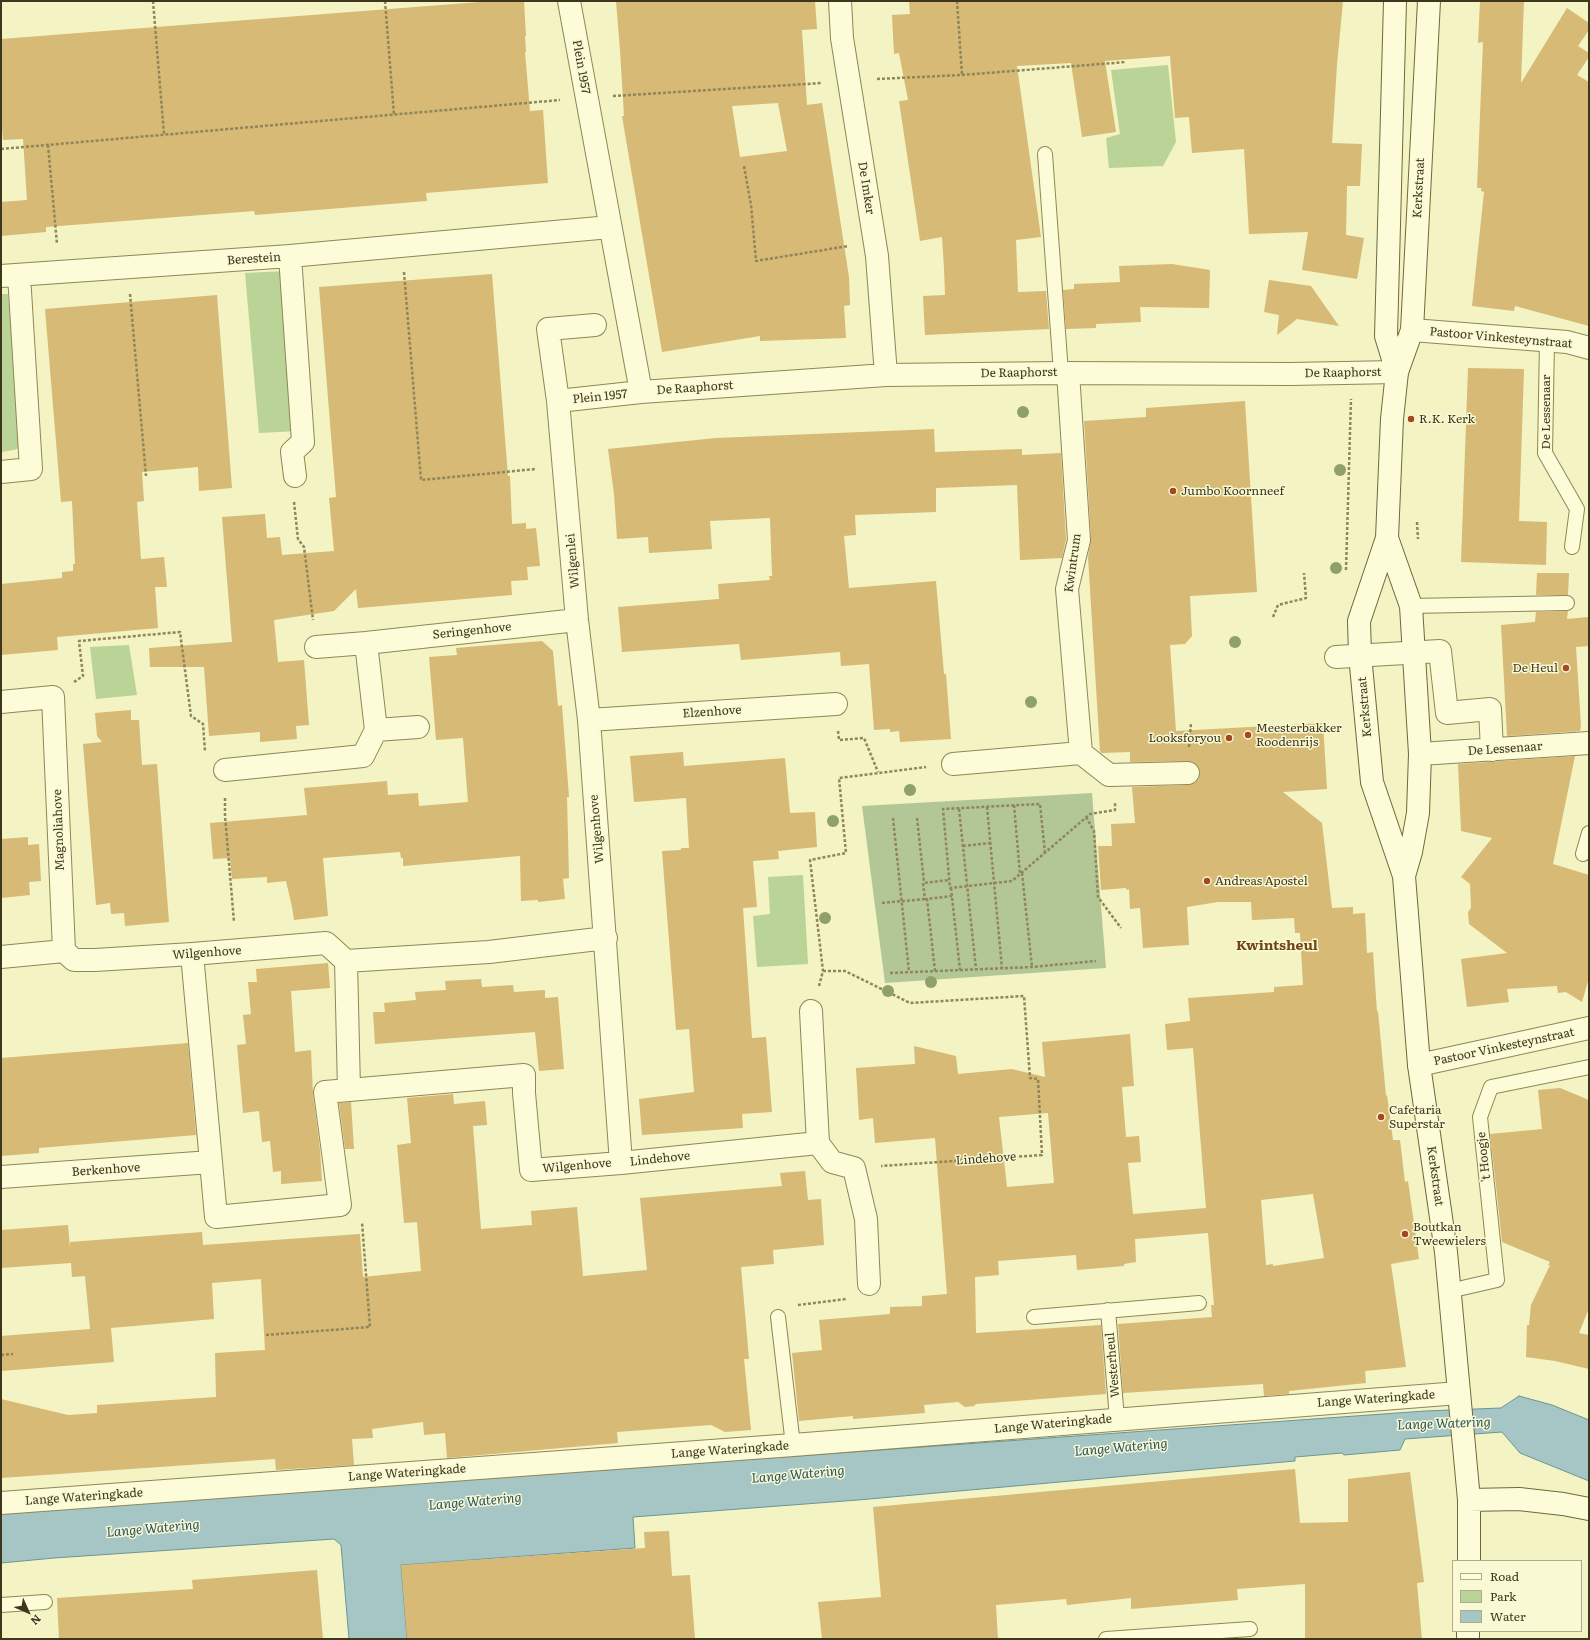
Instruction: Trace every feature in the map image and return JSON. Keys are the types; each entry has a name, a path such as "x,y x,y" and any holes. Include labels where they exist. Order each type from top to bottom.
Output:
{"street":[{"name":"Plein 1957","path":"569,1 641,392 558,401 548,329 595,325"},
{"name":"De Imker","path":"840,1 842,38 874,242 886,375"},
{"name":"Kerkstraat","path":"1395,1 1386,336 1397,372"},
{"name":"Kerkstraat","path":"1429,1 1412,330 1397,372 1392,419 1387,538 1359,621 1360,655 1372,782 1404,876 1419,1065 1446,1252 1450,1291 1469,1500 1469,1560"},
{"path":"290,256 610,227"},
{"name":"Berestein","path":"1,472 31,469 10,276 290,256 303,442 292,452 295,476"},
{"name":"Pastoor Vinkesteynstraat","path":"1412,330 1557,342 1589,348"},
{"name":"De Raaphorst","path":"641,392 886,375 1065,373 1290,374 1397,372"},
{"name":"Kwintrum","path":"1065,373 1079,540 1067,588 1081,753"},
{"name":"Wilgenlei","path":"558,401 565,466 577,620 589,720"},
{"name":"Kerkstraat","path":"1387,538 1411,606 1420,754 1418,813 1411,852 1404,876"},
{"name":"Seringenhove","path":"316,647 577,620"},
{"path":"225,770 363,756 376,730 366,643"},
{"path":"1336,657 1440,651 1447,713 1490,709 1492,750"},
{"path":"1,702 53,697"},
{"name":"Magnoliahove","path":"53,697 64,951"},
{"name":"Elzenhove","path":"589,720 836,704"},
{"name":"Wilgenhove","path":"340,1205 325,1092 524,1075 524,1093 531,1170 622,1163 589,720"},
{"path":"376,730 418,727"},
{"name":"De Lessenaar","path":"1420,754 1589,743"},
{"path":"953,764 1081,753 1109,775 1188,773"},
{"path":"350,1090 346,961 489,952 606,938"},
{"name":"Wilgenhove","path":"64,951 74,960 95,960 236,951 326,943 346,961"},
{"path":"1,956 64,951"},
{"path":"192,954 216,1216 340,1205"},
{"path":"811,1011 818,1143 832,1162 854,1168 866,1219 869,1284"},
{"name":"Pastoor Vinkesteynstraat","path":"1419,1065 1589,1028"},
{"name":"Lindehove","path":"622,1163 818,1143"},
{"name":"Berkenhove","path":"1,1178 211,1162"},
{"name":"Lange Wateringkade","path":"1,1503 793,1445 1117,1419 1460,1399"},
{"path":"1469,1500 1519,1499 1563,1504 1589,1509"}],"lane":[{"path":"1045,154 1065,373"},
{"name":"De Lessenaar","path":"1557,342 1545,453 1577,509 1572,547"},
{"path":"1411,606 1567,603"},
{"path":"1583,854 1589,833"},
{"name":"'t Hoogje","path":"1450,1291 1497,1280 1480,1117 1491,1087 1589,1066"},
{"path":"1034,1317 1199,1303"},
{"name":"Westerheul","path":"1108,1310 1117,1419"},
{"path":"778,1317 793,1445"},
{"path":"1,1605 45,1602"},
{"path":"1106,1639 1250,1629"}],"path":[{"path":"153,1 164,134"},
{"path":"385,1 394,115"},
{"path":"956,1 962,75"},
{"path":"48,145 60,272"},
{"path":"744,166 751,205 756,261 874,242"},
{"path":"402,246 421,480 565,466"},
{"path":"128,267 146,476"},
{"path":"1346,575 1352,372"},
{"path":"295,476 293,482 298,539 304,547 316,647"},
{"path":"1273,617 1278,605 1306,598 1304,573"},
{"path":"53,697 83,676 79,641 180,632 191,716 202,724 206,758 225,770 225,816 236,951"},
{"path":"836,704 839,740 864,738 878,772"},
{"path":"811,1011 823,971 810,860 846,853 839,778 878,772 953,764"},
{"path":"951,888 1012,881 1090,814 1115,810 1114,775"},
{"path":"960,970 949,880 943,810 1040,804 1044,853"},
{"path":"1014,805 1032,967"},
{"path":"986,807 1002,968"},
{"path":"959,809 976,969"},
{"path":"1086,817 1094,831 1098,897 1121,928"},
{"path":"893,818 909,972"},
{"path":"917,818 935,971"},
{"path":"963,846 990,843"},
{"path":"924,882 949,880"},
{"path":"882,903 952,896"},
{"path":"890,973 1032,967 1096,962"},
{"name":"Lindehove","path":"823,971 845,970 910,1003 1024,996 1030,1078 1038,1078 1042,1155 854,1168"},
{"path":"266,1335 370,1327 361,1203 340,1205"},
{"path":"778,1317 786,1306 855,1298 869,1284"},
{"path":"1,1355 13,1354"}],"green space":[{"path":"1168,65 1176,142 1163,166 1109,168 1106,138 1120,134 1111,70"},
{"path":"286,271 298,431 259,433 245,273"},
{"path":"1,294 8,294 21,447 14,450 1,452"},
{"path":"129,645 137,695 96,699 90,647"},
{"path":"1092,793 1106,968 885,983 862,806"},
{"path":"803,875 808,964 757,967 753,916 770,914 768,877"}],"water":[{"name":"Lange Watering","path":"1519,1396 1552,1405 1589,1420 1589,1481 1520,1453 1502,1432 1405,1439 1400,1450 1344,1455 1342,1453 1295,1457 1295,1461 858,1500 633,1517 635,1548 401,1565 407,1639 349,1639 341,1545 334,1539 1,1563 1,1513 1425,1411 1501,1408"}],"building":[{"path":"493,1 524,1 526,36 525,52 530,111 543,110 548,183 426,193 427,201 255,215 254,211 46,227 46,232 1,236 1,202 27,200 23,139 3,140 1,114 1,39"},
{"path":"616,1 815,1 817,29 802,30 807,105 822,103 849,277 850,305 844,306 846,338 760,341 760,336 662,352 622,116 624,116","holes":["778,103 787,151 740,157 732,106"]},
{"path":"909,1 1343,1 1332,143 1362,144 1360,186 1347,186 1346,235 1364,238 1357,279 1302,270 1308,232 1249,234 1244,149 1192,153 1189,117 1175,118 1170,56 1105,61 1116,132 1082,137 1071,63 1017,66 1041,237 1016,240 1018,292 1046,291 1049,329 925,335 923,296 945,295 944,268 942,237 920,241 899,101 908,100 899,53 894,54 892,15 910,14"},
{"path":"1480,1 1524,1 1521,83 1567,8 1589,23 1589,30 1578,46 1589,53 1589,57 1577,75 1589,82 1589,326 1515,306 1514,311 1472,306 1484,192 1481,191 1481,188 1477,188 1483,42 1478,43"},
{"path":"1172,264 1210,270 1209,308 1140,307 1141,322 1096,324 1096,328 1066,329 1063,290 1074,289 1074,284 1120,282 1119,266"},
{"path":"492,274 508,476 510,476 512,524 526,523 526,529 536,528 540,566 527,567 528,580 511,581 512,595 358,608 356,589 334,611 274,620 278,662 304,660 309,725 296,726 297,739 260,742 260,732 209,736 204,667 150,667 149,648 232,642 222,517 265,514 267,538 280,537 282,555 334,551 329,498 336,497 319,287"},
{"path":"1269,280 1311,286 1339,326 1297,319 1277,335 1279,315 1264,312"},
{"path":"217,295 232,488 199,491 198,467 142,472 144,501 137,502 141,559 164,557 167,587 155,587 158,628 57,637 58,650 1,655 1,584 62,578 62,572 73,571 73,564 75,564 72,501 61,502 45,309"},
{"path":"1468,368 1524,369 1519,521 1547,522 1546,565 1461,562"},
{"path":"1245,401 1257,592 1190,596 1192,636 1185,644 1170,645 1176,731 1323,723 1327,789 1283,792 1322,823 1332,908 1353,907 1353,914 1365,913 1367,953 1373,952 1377,1012 1378,1011 1386,1096 1387,1095 1393,1140 1400,1140 1405,1182 1408,1181 1419,1259 1391,1264 1406,1367 1365,1371 1366,1383 1289,1391 1289,1394 1264,1396 1263,1384 1123,1393 1118,1324 1212,1317 1211,1305 1214,1305 1208,1233 1135,1239 1136,1262 1124,1264 1124,1266 1077,1270 1076,1255 998,1261 999,1275 975,1277 976,1333 1101,1325 1106,1394 976,1404 974,1406 965,1407 958,1402 924,1405 925,1413 853,1419 853,1416 799,1421 792,1353 822,1350 819,1320 890,1314 890,1307 922,1306 922,1296 947,1294 935,1138 875,1143 873,1118 859,1120 856,1068 915,1064 914,1046 956,1056 958,1074 1012,1069 1045,1077 1042,1042 1130,1034 1134,1086 1122,1087 1126,1137 1139,1136 1141,1162 1128,1163 1133,1214 1206,1208 1193,1048 1167,1050 1165,1024 1190,1021 1188,998 1274,992 1274,987 1303,985 1300,933 1295,933 1294,918 1252,920 1251,902 1218,902 1187,907 1189,945 1143,948 1140,908 1130,909 1129,889 1101,890 1098,846 1112,846 1111,824 1135,823 1132,787 1189,785 1195,783 1199,779 1200,772 1198,766 1194,762 1130,762 1130,752 1100,752 1088,557 1091,539 1084,421 1146,417 1146,408","holes":["1048,1113 1054,1183 1007,1187 999,1117","1313,1194 1324,1258 1273,1266 1273,1264 1266,1265 1261,1200"]},
{"path":"934,429 935,452 1022,449 1022,455 1061,453 1066,539 1062,558 1020,560 1017,485 936,488 936,512 855,515 856,535 844,536 849,588 936,581 951,739 900,742 899,731 890,732 890,729 874,730 869,664 841,666 840,652 741,660 739,644 622,652 618,607 719,599 718,584 770,580 769,576 772,576 770,518 710,521 712,549 649,553 648,537 617,539 614,494 608,449 716,438"},
{"path":"1537,573 1569,573 1568,595 1536,595"},
{"path":"1568,611 1567,619 1588,617 1589,646 1576,647 1581,726 1580,731 1507,736 1501,625 1535,622 1536,612"},
{"path":"542,641 553,651 558,706 562,705 569,797 567,797 569,878 563,879 565,899 538,902 538,900 521,901 520,856 403,866 403,858 401,858 400,852 323,858 328,916 294,920 286,881 267,883 267,877 232,879 230,858 213,859 210,823 307,815 304,788 387,781 388,795 418,793 419,806 468,802 463,738 436,740 429,657 457,655 456,648"},
{"path":"131,710 131,720 139,720 142,765 157,764 169,922 125,926 124,913 111,914 110,903 96,905 83,744 102,742 97,736 95,713"},
{"path":"683,752 684,766 785,758 790,813 815,812 817,847 778,851 779,859 753,861 757,907 743,908 752,1038 766,1037 772,1112 742,1114 743,1128 642,1135 639,1099 694,1092 689,1029 676,1030 662,851 689,848 686,798 634,802 630,756"},
{"path":"1575,756 1553,864 1589,875 1589,978 1582,1002 1566,992 1558,993 1557,986 1507,989 1509,1002 1467,1007 1461,959 1507,953 1469,924 1468,912 1471,908 1470,884 1461,877 1492,838 1461,831 1458,764"},
{"path":"28,837 28,845 39,844 41,881 29,882 30,895 1,898 1,839"},
{"path":"328,963 330,988 291,991 295,1052 311,1050 313,1094 320,1150 322,1181 281,1184 281,1171 273,1172 270,1141 262,1142 259,1111 243,1113 237,1045 246,1044 243,1015 251,1014 248,982 257,982 256,969"},
{"path":"481,979 482,987 513,985 514,992 545,990 545,998 558,997 564,1069 539,1071 535,1032 375,1044 373,1012 385,1012 384,1003 416,1000 415,992 446,990 445,981"},
{"path":"188,1043 196,1135 39,1148 39,1153 1,1156 1,1058"},
{"path":"1560,1088 1589,1100 1589,1308 1579,1333 1589,1335 1589,1369 1555,1361 1526,1357 1527,1325 1529,1325 1531,1305 1550,1265 1548,1265 1550,1262 1502,1242 1490,1134 1542,1129 1538,1090"},
{"path":"453,1094 454,1104 485,1101 487,1125 473,1126 481,1229 532,1225 531,1211 577,1207 583,1276 647,1270 640,1198 782,1186 780,1173 805,1171 808,1200 821,1199 824,1245 773,1250 774,1264 741,1267 749,1359 744,1359 751,1430 725,1432 711,1425 617,1432 618,1443 447,1458 445,1433 424,1435 423,1422 372,1429 373,1438 352,1439 354,1465 276,1470 275,1459 1,1478 1,1399 68,1415 97,1413 97,1405 216,1397 215,1353 265,1350 261,1279 212,1283 214,1319 111,1328 114,1362 1,1371 1,1336 90,1329 85,1276 72,1277 71,1263 1,1268 1,1230 68,1225 70,1249 70,1242 202,1232 203,1245 360,1234 363,1277 421,1271 417,1222 404,1223 397,1145 411,1143 407,1098"},
{"path":"351,1102 354,1149 345,1149 339,1103"},
{"path":"1295,1469 1300,1523 1348,1522 1348,1479 1410,1472 1424,1582 1417,1583 1422,1639 1305,1639 1305,1584 1237,1589 1238,1600 1131,1609 1131,1598 1067,1605 1066,1599 996,1605 998,1639 822,1639 818,1602 881,1597 873,1507"},
{"path":"669,1531 672,1576 690,1575 695,1639 407,1639 401,1565 645,1548 644,1532"},
{"path":"317,1570 323,1639 59,1639 57,1598 193,1589 192,1580"}],"place":[{"name":"R.K. Kerk","path":"1411,419"},
{"name":"Jumbo Koornneef","path":"1173,491"},
{"name":"De Heul","path":"1566,668"},
{"name":"Meesterbakker Roodenrijs","path":"1248,735"},
{"name":"Looksforyou","path":"1229,738"},
{"name":"Andreas Apostel","path":"1207,881"},
{"name":"Cafetaria Superstar","path":"1381,1117"},
{"name":"Boutkan Tweewielers","path":"1405,1234"}],"district":[{"name":"Kwintsheul","path":"1277,946"}]}
